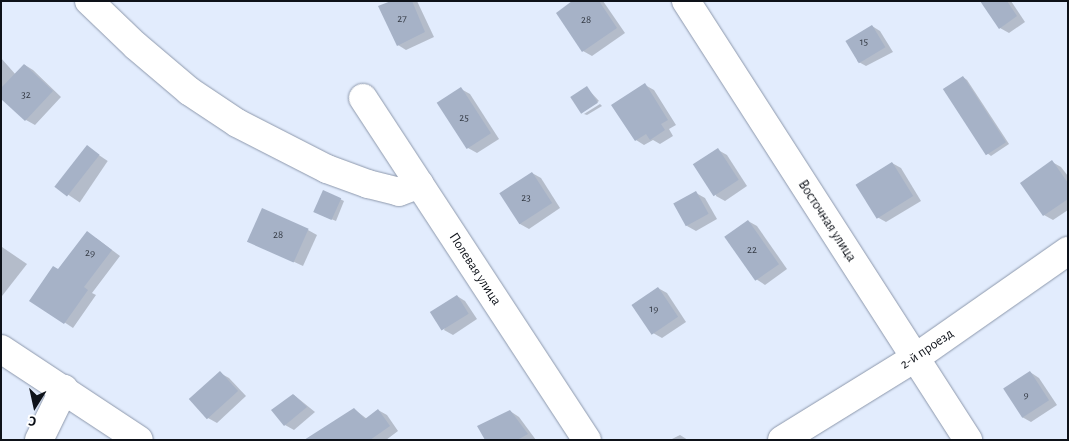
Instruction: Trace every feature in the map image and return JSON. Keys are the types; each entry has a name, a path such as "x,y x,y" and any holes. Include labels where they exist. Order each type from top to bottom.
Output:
{"street":[{"path":"88,1 136,46 189,90 237,123 327,169 368,184 399,192 420,184"},
{"name":"Восточная улица","path":"686,1 968,440"},
{"name":"Полевая улица","path":"363,98 587,440"},
{"name":"2-й проезд","path":"782,440 915,358 1068,251"},
{"path":"1,349 139,440"},
{"path":"39,440 64,389"}],"building":[{"path":"391,1 412,1 425,32 397,46 378,6"},
{"path":"572,1 599,1 617,28 582,52 556,13"},
{"path":"980,1 1007,1 1017,16 999,29"},
{"path":"872,25 885,47 859,63 845,41"},
{"path":"24,64 53,91 25,121 1,99 1,88"},
{"path":"963,76 1006,142 986,155 943,89"},
{"path":"645,83 668,120 661,124 665,130 650,140 646,134 635,141 611,105"},
{"path":"587,86 598,103 581,114 570,97"},
{"path":"461,87 491,133 467,149 437,103"},
{"path":"87,145 100,155 67,197 54,187"},
{"path":"718,148 739,180 714,196 693,164"},
{"path":"1052,160 1068,183 1068,199 1043,216 1020,183"},
{"path":"892,162 913,196 877,219 856,185"},
{"path":"532,172 552,203 519,224 499,193"},
{"path":"323,190 341,198 332,220 313,212"},
{"path":"696,191 709,214 686,226 673,204"},
{"path":"262,208 309,229 294,263 247,242"},
{"path":"748,220 779,264 755,281 724,237"},
{"path":"87,231 112,250 84,287 88,290 64,324 29,301 53,266 58,269"},
{"path":"658,287 678,317 652,335 631,305"},
{"path":"457,295 469,314 442,331 430,312"},
{"path":"220,371 238,391 207,419 189,399"},
{"path":"1030,371 1049,400 1022,418 1003,388"},
{"path":"293,394 307,407 284,426 271,410"},
{"path":"354,408 365,419 378,409 390,426 370,440 304,440"},
{"path":"510,410 528,434 517,440 485,440 477,426"}]}
